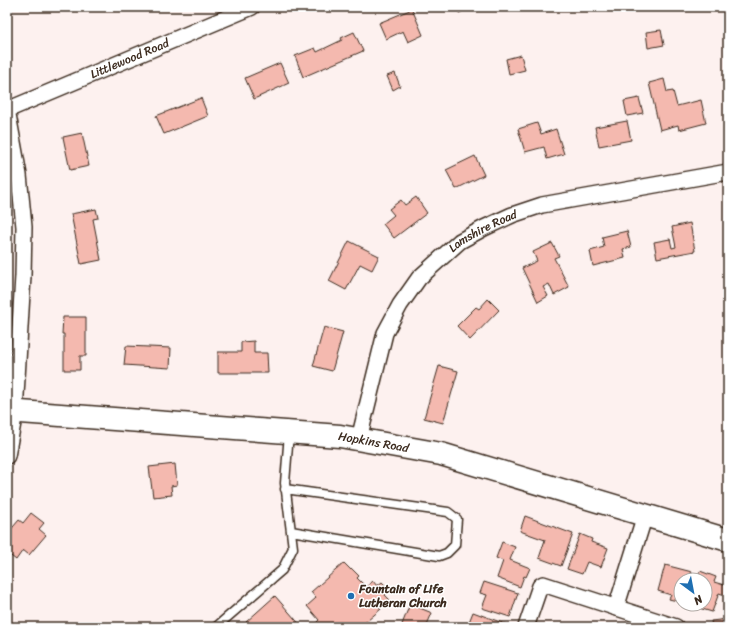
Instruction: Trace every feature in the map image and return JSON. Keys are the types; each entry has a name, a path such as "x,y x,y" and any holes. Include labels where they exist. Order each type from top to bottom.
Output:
{"main road":[{"name":"Hopkins Road","path":"11,412 290,432 359,439 441,454 728,540"}],"street":[{"name":"Littlewood Road","path":"7,109 252,7"},
{"path":"7,109 19,175 24,228 23,276 7,456"},
{"name":"Lamshire Road","path":"359,439 385,333 400,305 419,278 460,242 484,228 512,215 542,205 728,172"},
{"path":"616,608 645,514"},
{"path":"526,627 540,586 543,584 676,627"}],"lane":[{"path":"216,627 282,570 293,548 284,483 290,432"},
{"path":"285,489 448,512 457,519 455,545 447,553 438,556 291,530"}],"building":[{"path":"457,7 472,7 459,13"},
{"path":"412,9 423,35 408,42 403,31 386,39 379,23"},
{"path":"661,30 664,45 648,48 646,32"},
{"path":"354,32 363,51 303,77 295,56 315,48 317,52 342,40 341,38"},
{"path":"521,55 525,70 509,74 506,59"},
{"path":"280,63 289,83 254,99 245,78"},
{"path":"395,73 400,86 393,90 387,76"},
{"path":"664,79 667,92 673,91 677,106 701,100 706,123 679,130 678,125 660,130 649,83"},
{"path":"201,98 208,116 164,134 156,116"},
{"path":"639,98 643,113 627,116 624,101"},
{"path":"627,121 631,140 599,146 595,127"},
{"path":"537,123 541,134 556,129 564,154 547,159 544,147 525,152 518,129"},
{"path":"82,133 89,166 70,170 63,137"},
{"path":"475,156 484,175 456,189 446,170"},
{"path":"416,197 427,213 394,238 383,224 394,215 389,209 401,200 405,205"},
{"path":"96,209 98,218 93,219 101,260 81,264 71,214"},
{"path":"690,223 695,251 657,258 654,242 670,239 672,248 676,247 672,227"},
{"path":"627,231 631,247 623,249 625,258 593,266 590,251 604,247 602,237"},
{"path":"349,241 379,256 372,270 360,264 346,290 329,281"},
{"path":"552,243 559,256 554,258 569,287 554,295 549,284 543,287 548,296 538,302 522,268 537,261 533,252"},
{"path":"488,299 499,310 470,340 457,326 476,307 479,309"},
{"path":"63,317 86,317 86,356 80,356 80,370 64,370 64,334 62,334"},
{"path":"324,327 343,332 332,371 313,366"},
{"path":"254,341 254,353 267,353 268,373 218,373 218,352 241,352 241,342"},
{"path":"126,346 171,348 170,368 124,365"},
{"path":"439,366 458,371 443,423 424,418"},
{"path":"175,464 177,485 171,486 172,495 153,497 149,467"},
{"path":"31,513 44,523 39,529 46,535 29,555 23,550 16,560 7,553 7,543 9,540 7,539 7,534 19,520 23,523"},
{"path":"525,516 573,534 561,566 539,558 545,540 520,531"},
{"path":"580,534 592,539 591,542 608,548 601,567 587,562 582,574 567,569"},
{"path":"502,542 515,547 510,560 530,568 526,577 524,576 520,587 497,578 503,561 496,558"},
{"name":"Fountain of Life Lutheran Church","path":"344,563 359,576 357,578 365,586 362,589 363,590 373,581 377,586 382,582 390,590 385,595 389,599 379,608 381,609 360,627 312,627 319,620 307,606 316,598 311,592"},
{"path":"665,565 692,572 673,572 673,600 669,599 671,595 658,591"},
{"path":"713,576 716,577 714,582 724,585 725,579 728,580 728,596 719,593 713,609"},
{"path":"484,582 518,593 510,617 482,608 487,595 480,593"},
{"path":"275,596 302,627 250,627 246,622"},
{"path":"410,604 432,613 426,627 401,627"},
{"path":"473,612 511,626 467,627"},
{"path":"728,619 728,627 712,627 711,621"}],"place":[{"name":"Fountain of Life Lutheran Church","path":"351,596"}]}
